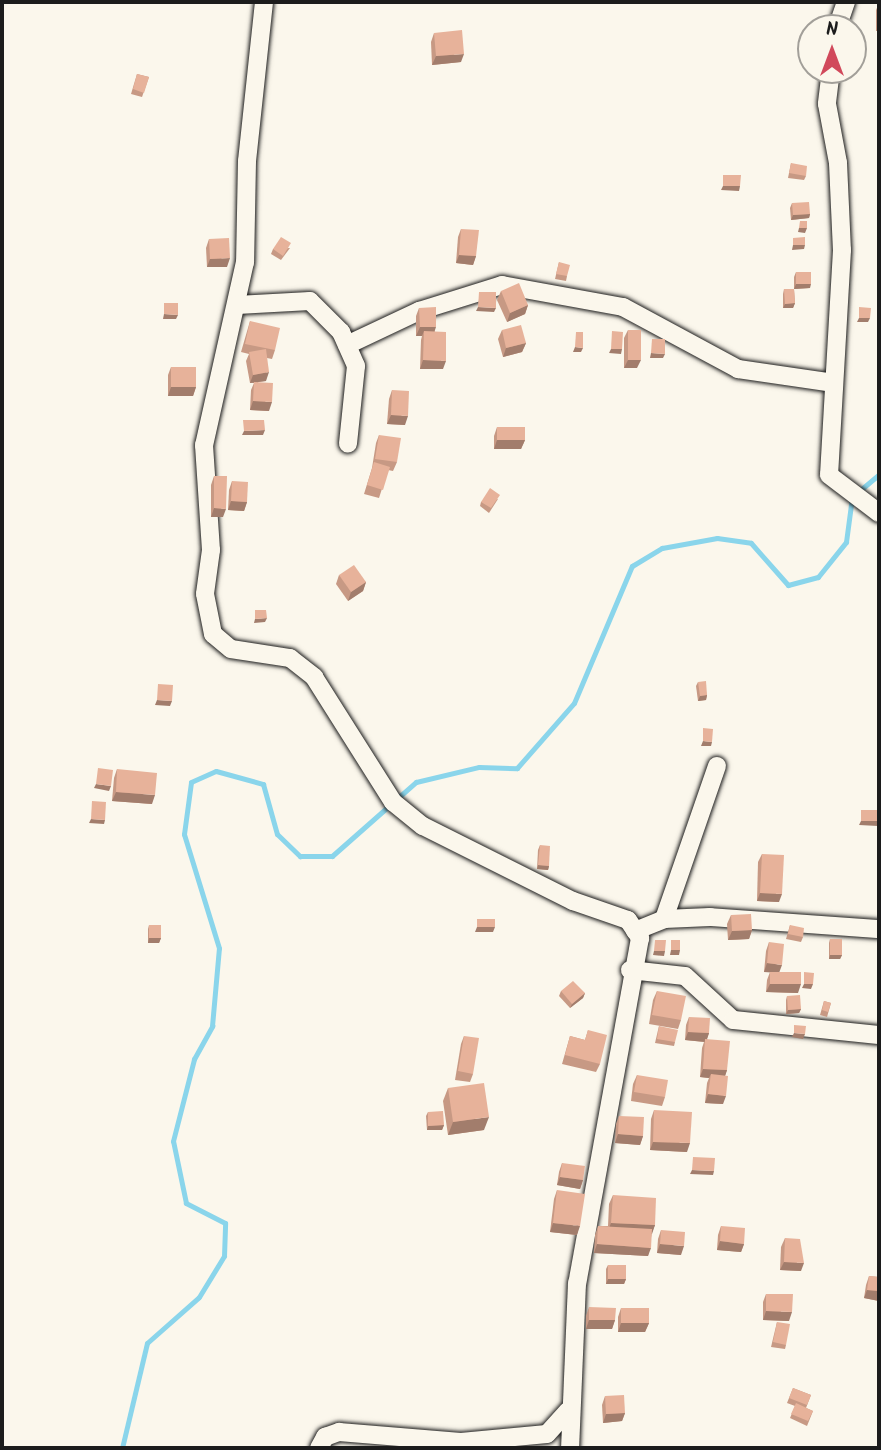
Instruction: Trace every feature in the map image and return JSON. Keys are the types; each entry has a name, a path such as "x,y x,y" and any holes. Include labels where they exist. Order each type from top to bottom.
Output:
{"street":[{"path":"264,2 237,305 204,445 211,551 205,594 213,634 231,649 290,658 314,677 393,802 423,826 573,901 628,920 640,938 630,970 577,1283 568,1411 570,1448"},
{"path":"829,84 827,104 838,163 842,250 829,475 879,513"},
{"path":"347,345 419,311 502,285 623,307 738,369 834,383"},
{"path":"237,305 310,301 347,345 356,366 348,444"},
{"path":"663,919 717,766"},
{"path":"635,931 663,919 879,929"},
{"path":"630,970 685,976 733,1020 879,1035"},
{"path":"319,1448 325,1437 339,1432 461,1442 547,1434 568,1411"}],"building":[{"path":"462,30 464,54 436,56 434,33"},
{"path":"137,74 149,77 144,93 133,89"},
{"path":"791,163 807,166 806,176 789,173"},
{"path":"723,175 741,175 740,186 723,186"},
{"path":"809,202 810,214 793,215 792,203"},
{"path":"800,221 807,221 807,228 799,228"},
{"path":"461,229 479,230 476,256 459,255"},
{"path":"281,237 291,243 283,256 273,249"},
{"path":"805,237 805,245 793,245 793,238"},
{"path":"229,238 230,258 210,259 209,239"},
{"path":"559,262 570,265 567,276 556,274"},
{"path":"796,272 811,272 811,284 796,284"},
{"path":"519,283 528,305 510,313 501,291"},
{"path":"784,289 794,289 795,303 785,304"},
{"path":"479,292 496,292 496,308 478,307"},
{"path":"164,303 178,303 178,315 164,314"},
{"path":"436,307 436,327 420,327 419,308"},
{"path":"859,307 871,308 870,318 859,318"},
{"path":"250,321 280,328 275,350 245,344"},
{"path":"521,325 526,343 506,348 502,330"},
{"path":"628,330 641,330 641,360 628,360"},
{"path":"424,331 446,332 446,361 423,360"},
{"path":"612,331 623,332 622,349 611,349"},
{"path":"576,332 583,332 583,348 575,347"},
{"path":"652,339 665,339 665,354 651,353"},
{"path":"266,349 269,372 253,375 249,352"},
{"path":"171,367 196,367 196,387 171,387"},
{"path":"254,382 273,383 272,402 253,401"},
{"path":"392,390 409,391 408,416 391,415"},
{"path":"243,420 264,420 265,430 244,431"},
{"path":"497,427 525,427 525,440 497,440"},
{"path":"379,435 401,438 397,462 375,459"},
{"path":"374,462 390,467 383,490 367,485"},
{"path":"214,476 227,476 226,509 214,508"},
{"path":"232,481 248,482 247,502 231,501"},
{"path":"490,488 500,495 491,508 481,502"},
{"path":"354,565 366,582 351,592 339,575"},
{"path":"255,610 266,610 267,618 255,619"},
{"path":"706,681 707,695 700,696 698,682"},
{"path":"158,684 173,685 172,701 157,700"},
{"path":"703,728 713,729 712,742 703,741"},
{"path":"98,768 113,770 111,786 96,784"},
{"path":"117,769 157,773 155,795 116,792"},
{"path":"92,801 106,802 105,820 91,819"},
{"path":"861,810 879,810 879,821 861,821"},
{"path":"540,845 550,846 549,866 538,865"},
{"path":"762,854 784,855 782,894 760,893"},
{"path":"751,914 752,930 732,931 731,915"},
{"path":"477,919 495,919 495,927 477,927"},
{"path":"149,925 161,925 161,938 149,938"},
{"path":"790,925 804,928 803,937 788,934"},
{"path":"830,939 842,939 842,955 830,955"},
{"path":"655,940 666,940 665,951 654,951"},
{"path":"671,940 680,940 680,950 671,950"},
{"path":"769,942 784,944 782,965 767,963"},
{"path":"770,972 801,972 801,984 770,984"},
{"path":"804,972 814,973 813,984 804,984"},
{"path":"573,981 585,993 572,1004 561,991"},
{"path":"657,991 686,996 681,1020 652,1015"},
{"path":"800,995 801,1009 788,1010 787,996"},
{"path":"824,1001 831,1003 828,1012 822,1010"},
{"path":"689,1017 710,1018 709,1033 688,1032"},
{"path":"794,1025 806,1026 805,1034 794,1033"},
{"path":"659,1026 678,1030 675,1042 657,1039"},
{"path":"588,1030 607,1035 600,1064 565,1055 570,1036 585,1040"},
{"path":"464,1036 479,1038 473,1074 458,1071"},
{"path":"705,1039 730,1041 727,1070 703,1069"},
{"path":"711,1074 728,1076 726,1096 708,1094"},
{"path":"637,1075 668,1080 665,1097 634,1092"},
{"path":"484,1083 489,1117 453,1122 448,1088"},
{"path":"654,1110 692,1112 690,1143 653,1142"},
{"path":"443,1111 444,1125 428,1126 428,1112"},
{"path":"619,1116 644,1117 643,1136 618,1134"},
{"path":"693,1157 715,1158 714,1171 692,1170"},
{"path":"562,1163 585,1166 583,1180 560,1177"},
{"path":"557,1190 585,1194 580,1226 553,1223"},
{"path":"613,1195 656,1198 655,1225 611,1223"},
{"path":"598,1226 652,1229 651,1248 597,1244"},
{"path":"721,1226 745,1228 744,1244 720,1241"},
{"path":"661,1230 685,1232 684,1246 660,1244"},
{"path":"785,1238 800,1239 804,1263 784,1262"},
{"path":"608,1265 626,1265 626,1279 608,1279"},
{"path":"869,1276 879,1277 879,1291 867,1290"},
{"path":"766,1294 793,1294 792,1312 766,1311"},
{"path":"589,1307 616,1308 615,1320 589,1320"},
{"path":"621,1308 649,1308 649,1323 621,1323"},
{"path":"777,1322 790,1324 786,1345 773,1342"},
{"path":"793,1388 811,1395 807,1405 789,1398"},
{"path":"624,1395 625,1413 606,1414 605,1396"},
{"path":"796,1403 813,1411 808,1421 791,1414"}],"waterway":[{"path":"122,1448 147,1343 199,1297 224,1256 225,1223 186,1203 173,1141 194,1059 212,1026 219,948 184,834 191,782 216,771 263,784 277,834 300,856 332,856 416,782 479,767 517,768 574,703 632,566 662,548 717,538 751,543 788,585 818,577 846,542 852,497 879,474"}]}
